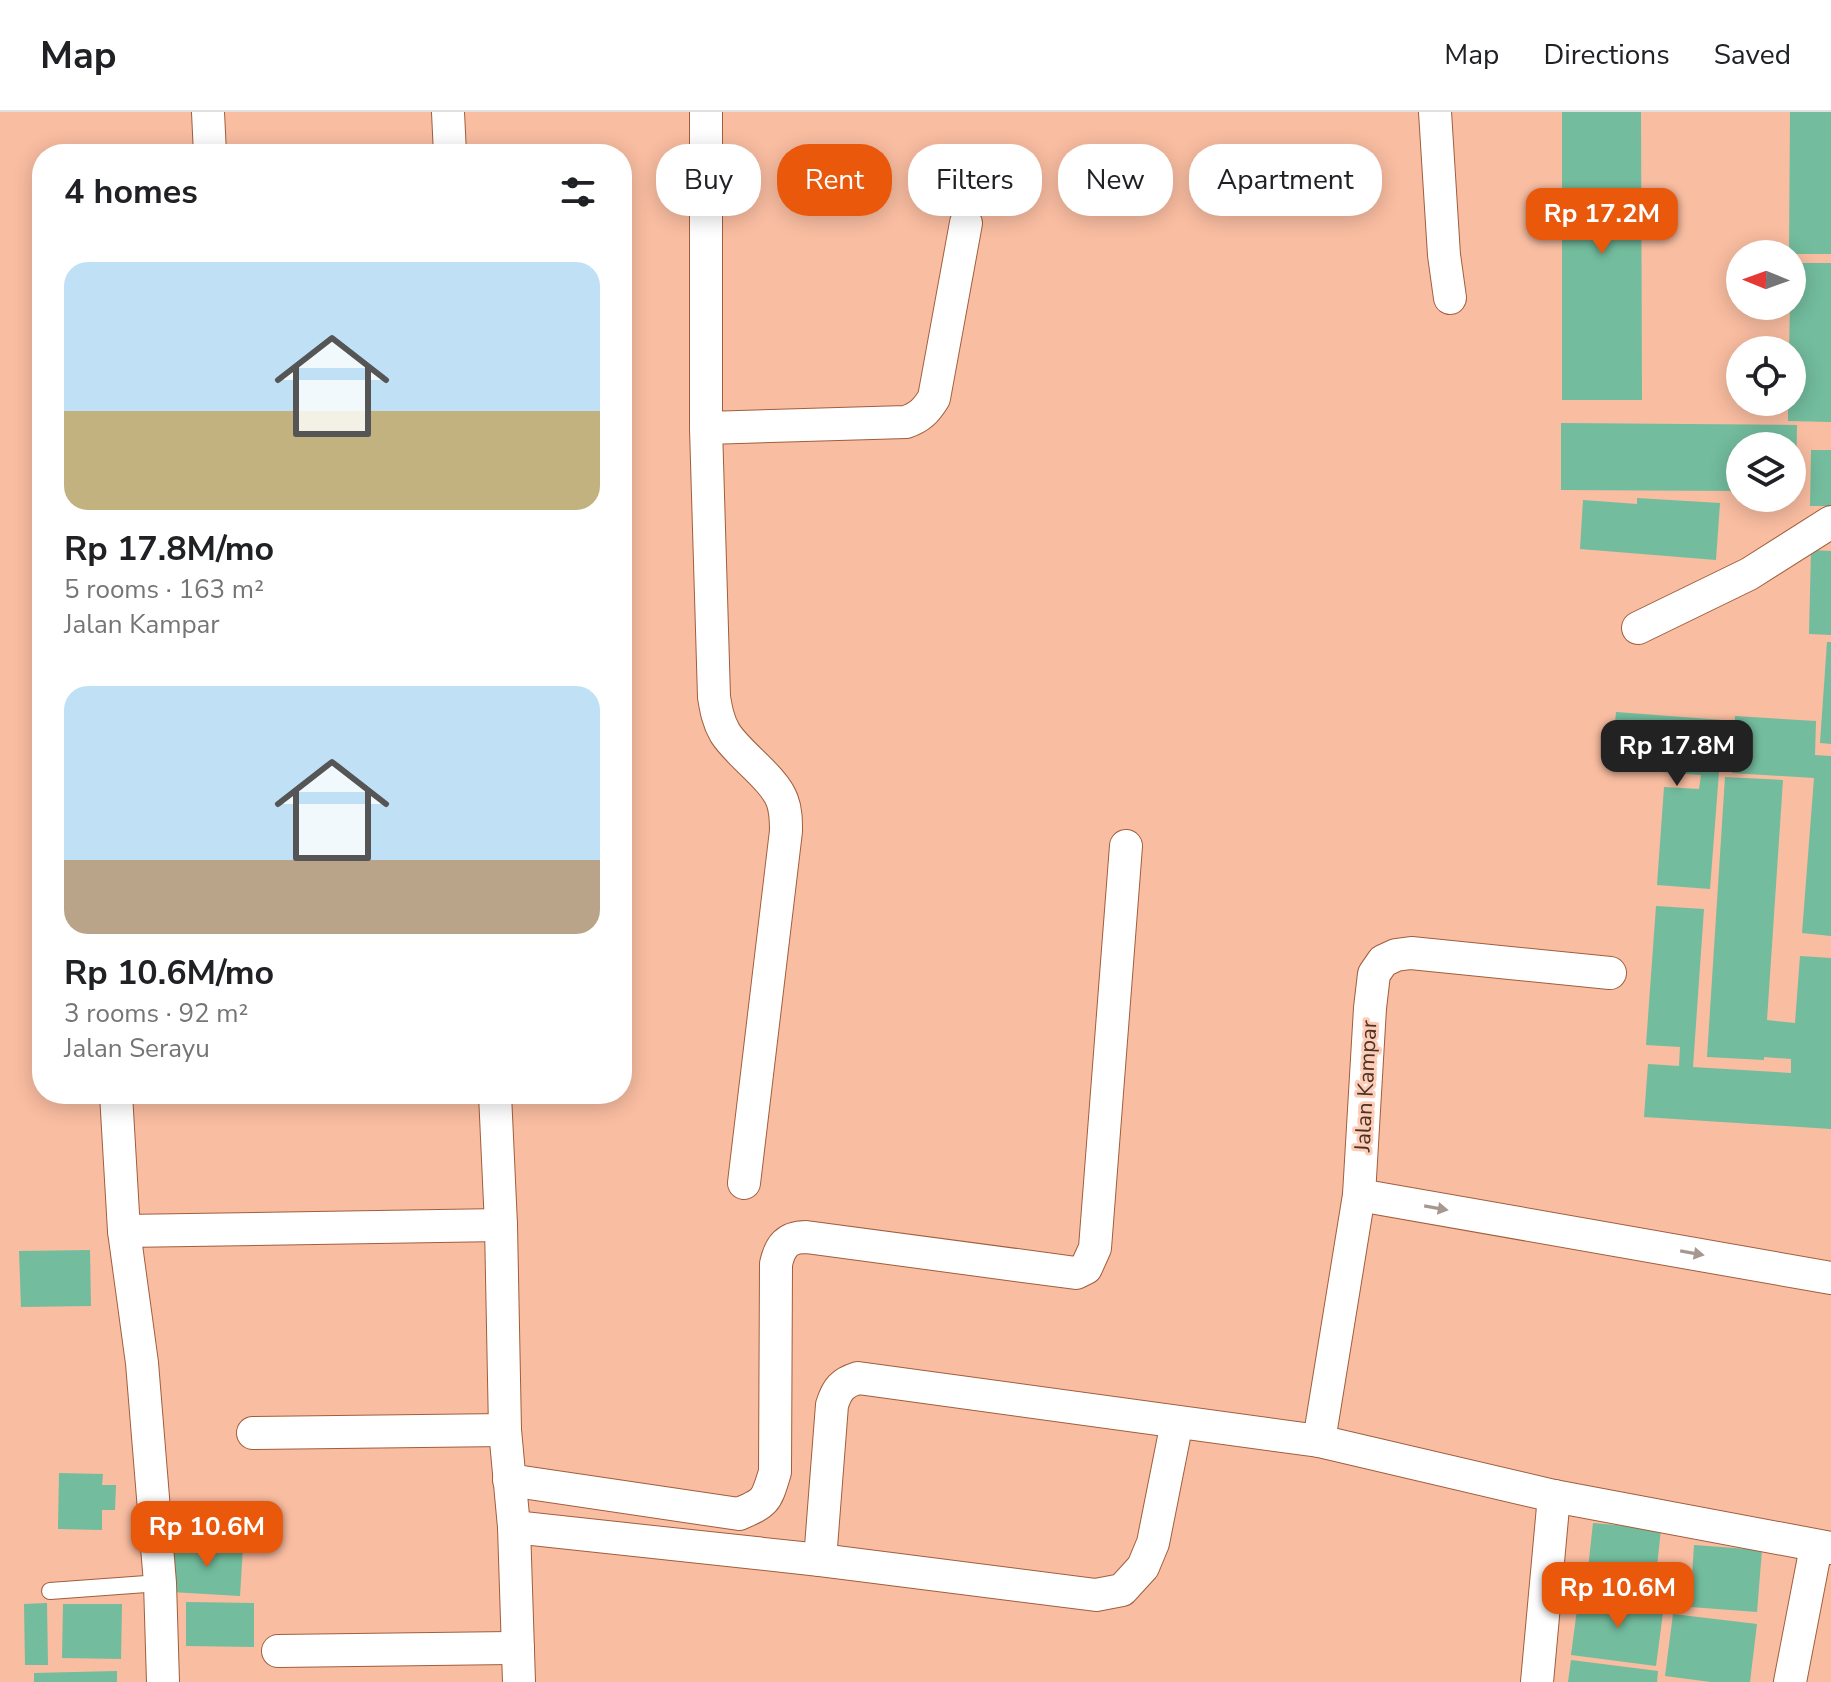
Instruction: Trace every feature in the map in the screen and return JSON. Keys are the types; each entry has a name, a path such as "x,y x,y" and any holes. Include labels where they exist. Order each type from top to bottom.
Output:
{"street":[{"path":"208,112 210,144"},
{"path":"448,112 450,144"},
{"path":"706,112 706,428 714,697 717,716 726,734 776,788 786,814 744,1183"},
{"path":"1435,112 1444,255 1450,298"},
{"path":"706,428 906,422 918,418 934,398 966,223"},
{"path":"1638,628 1749,574 1831,522"},
{"path":"509,1480 739,1514 760,1505 765,1500 775,1472 776,1264 782,1246 796,1237 1076,1273 1086,1268 1095,1248 1126,846"},
{"name":"Jalan Kampar","path":"1319,1441 1359,1195 1374,974 1383,961 1411,953 1610,973"},
{"path":"117,1104 124,1231 142,1363 160,1583 163,1682"},
{"path":"495,1104 505,1430 514,1527 519,1682"},
{"path":"1359,1195 1831,1278"},
{"path":"124,1231 501,1225"},
{"path":"820,1560 832,1405 836,1392 844,1382 858,1378 1319,1441 1554,1496 1824,1548 1790,1682"},
{"path":"514,1527 820,1560 1096,1595 1122,1590 1143,1567 1153,1543 1177,1422"},
{"path":"253,1433 505,1430"},
{"path":"1537,1682 1554,1496"},
{"path":"278,1651 518,1648"}],"lane":[{"path":"50,1591 160,1583"}],"building":[{"path":"1562,112 1641,112 1642,400 1562,400"},
{"path":"1790,112 1831,112 1831,254 1806,254 1806,240 1789,240"},
{"path":"1806,263 1831,263 1831,422 1788,421 1788,416 1806,416 1806,336 1789,336 1790,320 1806,320"},
{"path":"1561,423 1797,425 1797,432 1726,432 1726,491 1561,490"},
{"path":"1811,450 1831,450 1831,506 1810,506"},
{"path":"1637,498 1720,503 1716,560 1580,549 1583,500 1637,504"},
{"path":"1811,550 1831,551 1831,635 1809,634"},
{"path":"1827,642 1831,642 1831,744 1820,743"},
{"path":"1616,712 1723,720 1710,889 1657,885 1664,787 1699,789 1701,775 1611,768"},
{"path":"1735,716 1816,721 1815,755 1831,756 1831,936 1802,933 1814,778 1732,773"},
{"path":"1725,777 1783,780 1767,1020 1795,1023 1800,956 1831,958 1831,1129 1644,1117 1648,1064 1679,1066 1680,1047 1646,1045 1656,906 1704,909 1693,1067 1791,1073 1791,1059 1707,1057"},
{"path":"90,1250 91,1306 21,1307 19,1251"},
{"path":"59,1473 103,1474 102,1485 116,1485 115,1510 102,1510 102,1530 58,1529"},
{"path":"1593,1523 1661,1529 1654,1594 1586,1587"},
{"path":"173,1543 243,1547 240,1596 171,1592"},
{"path":"1694,1545 1762,1550 1757,1612 1690,1607"},
{"path":"1579,1594 1664,1605 1656,1666 1571,1655"},
{"path":"186,1602 254,1603 254,1647 186,1646"},
{"path":"47,1603 48,1665 25,1665 24,1604"},
{"path":"63,1604 122,1604 121,1659 62,1658"},
{"path":"1673,1614 1757,1624 1750,1682 1711,1682 1665,1676"},
{"path":"1571,1660 1658,1671 1657,1682 1568,1682"},
{"path":"117,1671 117,1682 34,1682 34,1673"}]}
